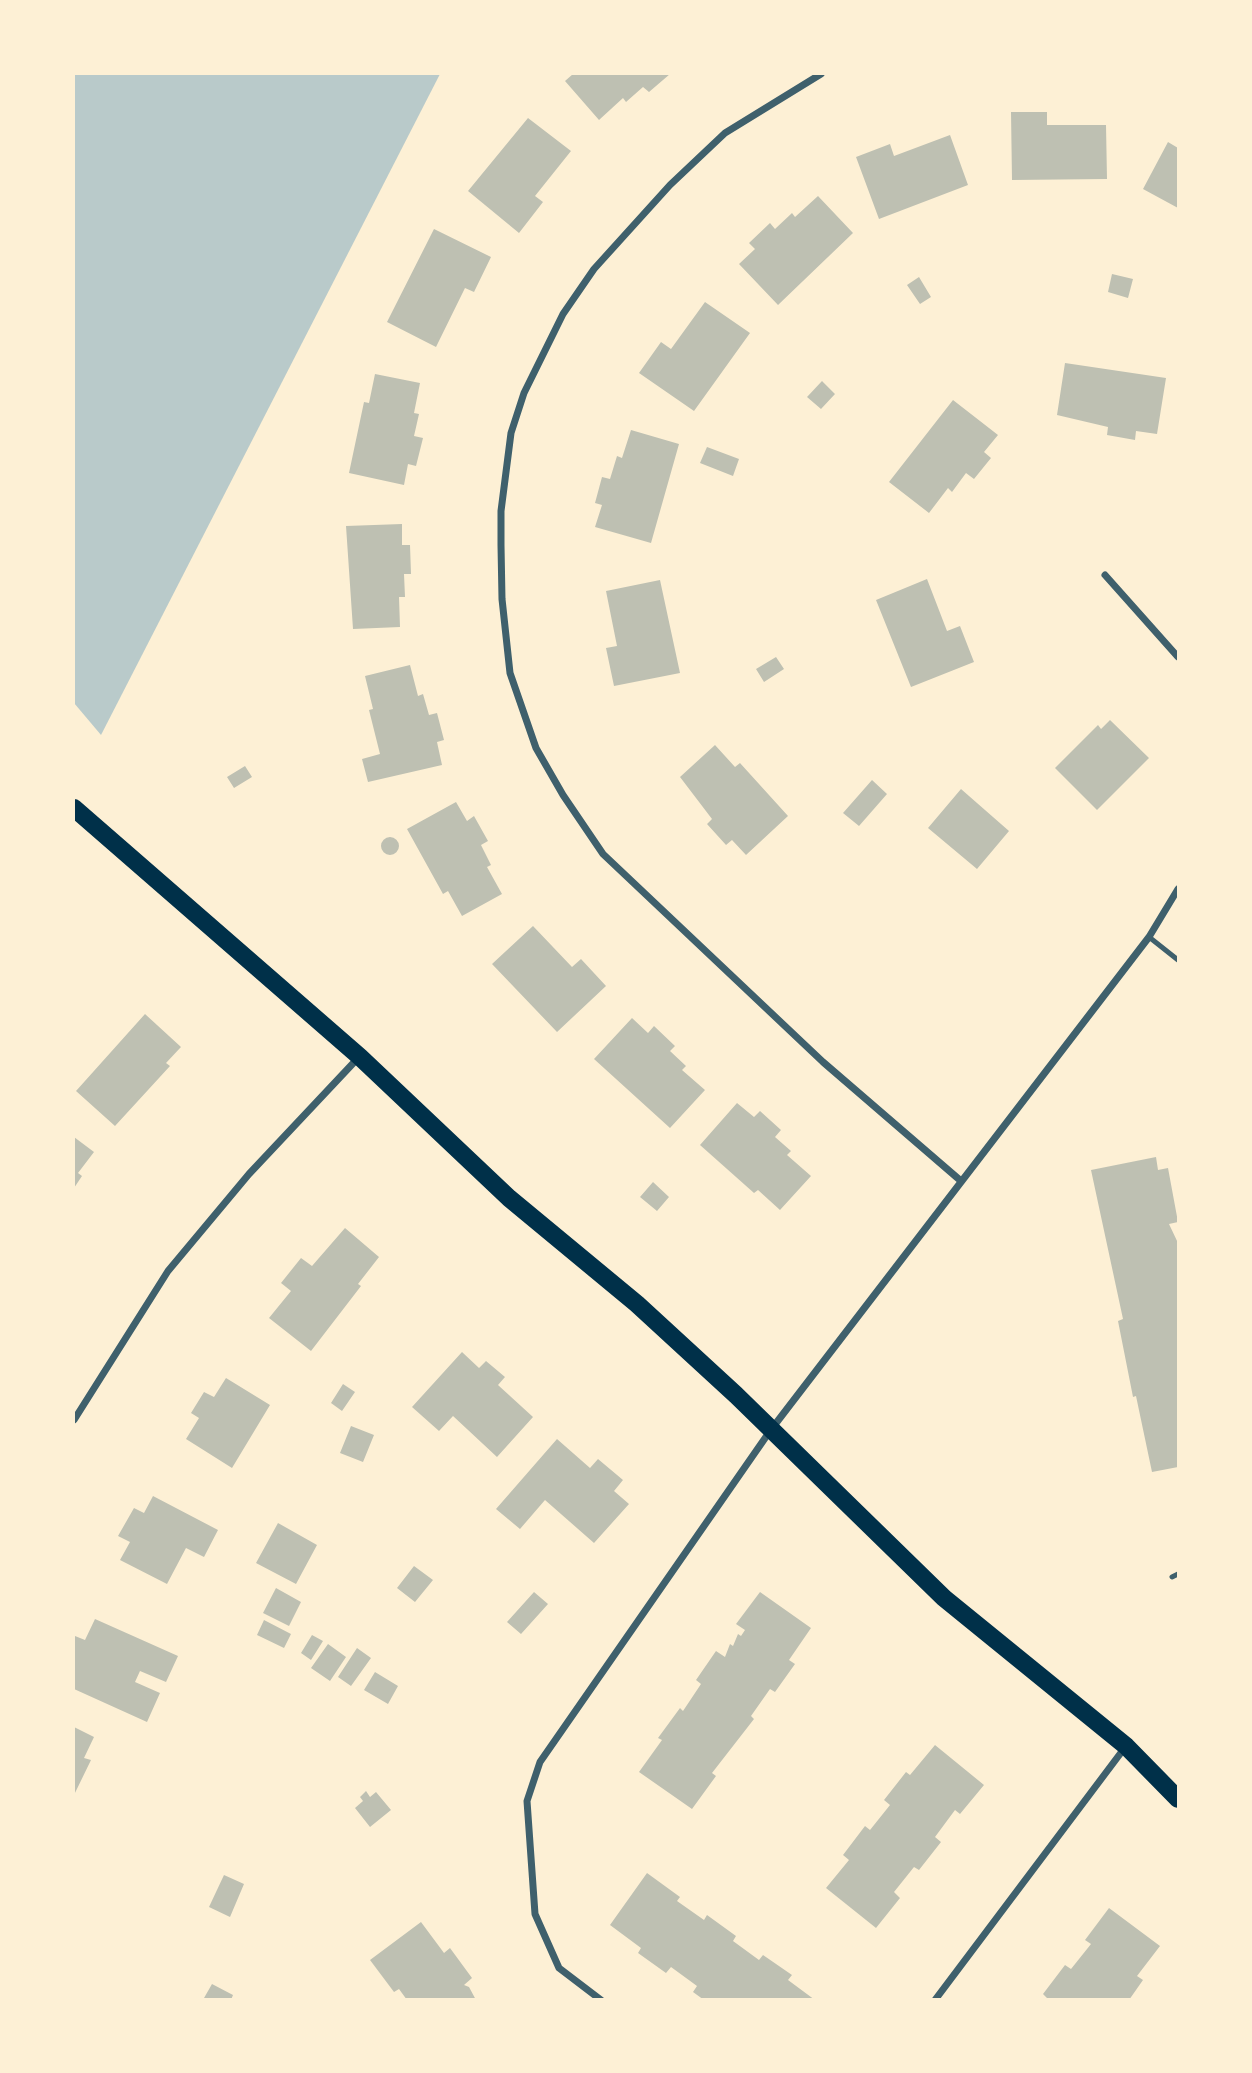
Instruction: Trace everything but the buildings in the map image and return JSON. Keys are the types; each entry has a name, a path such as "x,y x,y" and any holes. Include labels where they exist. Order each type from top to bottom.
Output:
{"main road":[{"path":"74,808 359,1057 509,1198 637,1304 944,1598 1126,1746 1178,1798"}],"street":[{"path":"821,74 725,133 670,185 594,269 563,314 524,393 512,433 500,545 510,673 537,748 563,795 603,855 823,1062 961,1181"},
{"path":"1105,575 1178,657"},
{"path":"601,2000 559,1968 542,1935 535,1914 527,1801 540,1762 771,1431 1149,937 1178,889"},
{"path":"74,1420 168,1271 249,1174 359,1057"},
{"path":"935,2000 1126,1746"}],"lane":[{"path":"1149,937 1178,960"},
{"path":"1172,1577 1178,1574"}],"shaded area":[{"path":"74,74 440,74 101,735 74,703"}]}
